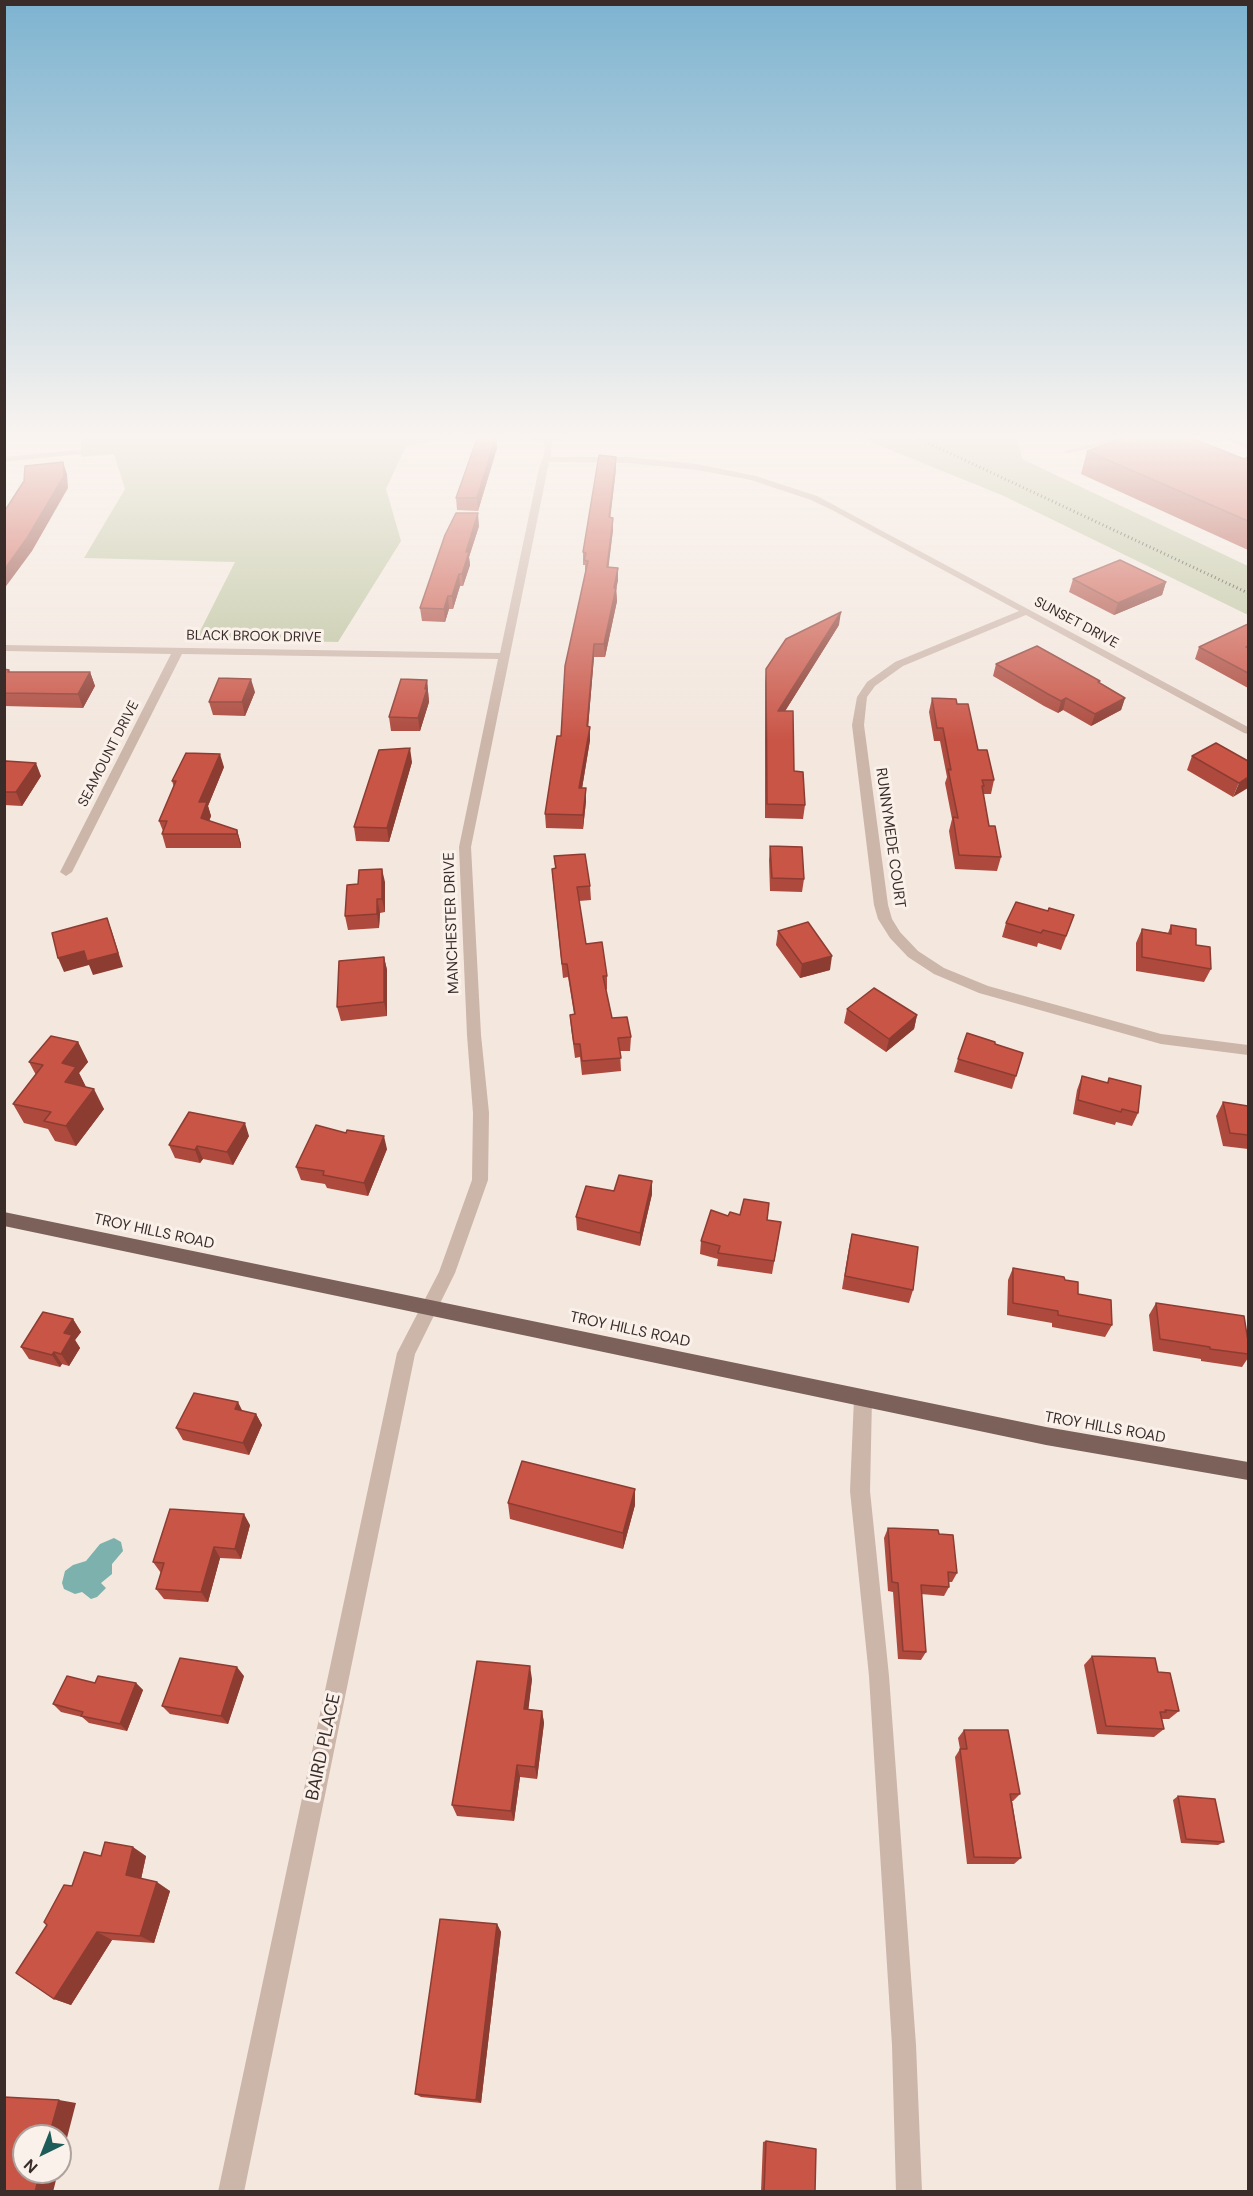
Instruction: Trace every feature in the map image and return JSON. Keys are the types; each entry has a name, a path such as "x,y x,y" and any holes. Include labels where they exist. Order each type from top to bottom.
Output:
{"main road":[{"name":"TROY HILLS ROAD","path":"4,1219 1046,1436 1248,1471"}],"street":[{"name":"MANCHESTER DRIVE","path":"430,1307 447,1273 480,1180 481,1113 474,1035 465,847 530,535"},
{"name":"SUNSET DRIVE","path":"886,535 1248,731"},
{"name":"RUNNYMEDE COURT","path":"1026,612 899,664 871,684 862,697 858,725 881,905 885,919 895,935 913,954 939,971 976,987 1161,1039 1229,1050 1248,1050"},
{"name":"BLACK BROOK DRIVE","path":"4,648 504,656"},
{"name":"SEAMOUNT DRIVE","path":"66,872 178,651"},
{"name":"BAIRD PLACE","path":"231,2192 406,1353 430,1307"},
{"path":"863,1398 860,1491 879,1676 904,2045 909,2192"}],"green space":[{"path":"97,535 399,535 401,541 338,642 196,639 235,562 84,558"},
{"path":"1085,535 1184,535 1248,566 1248,615"}],"water":[{"path":"114,1538 121,1542 123,1551 112,1564 112,1574 101,1583 106,1588 97,1597 91,1599 82,1592 75,1594 64,1589 62,1583 65,1571 73,1565 86,1561 100,1544"}],"building":[{"path":"4,535 29,535 27,538 4,570"},
{"path":"445,535 471,535 462,574 459,574 452,596 448,596 444,609 420,608"},
{"path":"586,535 611,535 607,567 618,568 614,588 616,588 604,644 594,644 587,726 590,727 579,788 586,788 583,815 545,814 557,736 561,736 565,666 588,561 584,560 586,553 583,552"},
{"path":"1120,560 1166,582 1118,603 1073,579"},
{"path":"841,612 778,711 793,711 794,771 803,772 805,805 767,804 766,669 786,639"},
{"path":"1248,624 1248,646 1246,647 1248,648 1248,673 1199,647"},
{"path":"1037,646 1100,681 1098,682 1125,698 1095,714 1066,698 1061,701 996,664"},
{"path":"4,669 9,670 8,672 90,672 78,694 4,693"},
{"path":"219,678 251,679 242,702 209,702"},
{"path":"401,679 427,680 425,689 427,689 418,718 389,717"},
{"path":"932,698 956,699 957,704 968,704 978,750 987,750 994,780 982,780 984,786 982,786 989,826 995,826 1001,857 959,855 953,817 958,818 948,769 951,770 943,728 937,728"},
{"path":"1216,743 1248,761 1248,777 1239,783 1192,756"},
{"path":"410,748 387,828 354,827 379,750"},
{"path":"186,753 220,754 199,802 207,802 201,818 237,830 237,834 162,834 167,821 159,821 176,781 172,781"},
{"path":"6,761 36,763 16,792 4,792 4,764"},
{"path":"770,846 802,847 804,879 772,878"},
{"path":"585,854 590,886 577,887 586,944 602,942 607,976 603,976 612,1018 627,1017 631,1037 618,1038 621,1058 582,1061 580,1044 574,1044 570,1015 575,1014 567,964 562,964 552,869 556,868 554,856"},
{"path":"382,869 382,899 377,899 377,914 345,916 347,885 358,884 359,870"},
{"path":"1016,902 1074,915 1066,936 1043,930 1041,933 1006,923"},
{"path":"107,918 118,953 87,961 84,951 58,958 52,933"},
{"path":"808,922 832,956 802,964 778,931"},
{"path":"1171,925 1196,929 1196,945 1210,947 1211,969 1142,957 1142,929 1171,934"},
{"path":"384,957 384,1002 337,1007 339,961"},
{"path":"874,988 917,1015 889,1039 847,1009"},
{"path":"967,1033 1023,1053 1016,1076 958,1059"},
{"path":"51,1036 78,1042 62,1063 76,1067 65,1082 94,1089 66,1126 44,1121 51,1112 13,1104 43,1065 29,1062"},
{"path":"1082,1076 1108,1083 1109,1078 1141,1086 1138,1113 1122,1109 1121,1112 1078,1100"},
{"path":"1223,1102 1248,1106 1248,1135 1230,1133"},
{"path":"189,1112 245,1123 227,1152 197,1146 195,1150 169,1145"},
{"path":"316,1125 346,1133 347,1130 384,1136 364,1183 323,1175 324,1171 296,1167"},
{"path":"619,1175 652,1181 640,1233 576,1217 586,1186 614,1191"},
{"path":"744,1199 769,1203 767,1220 781,1222 774,1261 718,1253 720,1246 701,1241 711,1210 728,1216 730,1212 740,1215"},
{"path":"852,1234 918,1247 913,1290 845,1276"},
{"path":"1013,1268 1064,1277 1065,1280 1078,1282 1078,1294 1111,1300 1112,1325 1058,1315 1058,1311 1013,1303"},
{"path":"1156,1303 1244,1316 1248,1354 1160,1339"},
{"path":"43,1312 73,1319 64,1333 72,1335 61,1354 54,1352 52,1355 21,1347"},
{"path":"194,1393 238,1402 235,1409 256,1414 243,1443 176,1428"},
{"path":"522,1461 635,1489 623,1533 508,1503"},
{"path":"170,1509 244,1514 235,1549 214,1547 201,1592 156,1589 164,1563 153,1562"},
{"path":"888,1528 938,1530 939,1534 953,1535 957,1573 948,1572 949,1587 921,1585 926,1652 903,1651 898,1583 892,1582"},
{"path":"1092,1656 1155,1658 1158,1672 1170,1673 1179,1711 1160,1712 1164,1729 1106,1726"},
{"path":"180,1658 237,1667 221,1716 162,1706"},
{"path":"477,1661 530,1666 524,1709 542,1711 535,1767 517,1765 511,1811 452,1805"},
{"path":"67,1676 95,1683 98,1676 136,1683 120,1724 81,1716 83,1712 53,1704"},
{"path":"964,1730 1008,1730 1020,1794 1010,1794 1021,1858 974,1857 960,1749 967,1749"},
{"path":"1178,1796 1215,1799 1224,1842 1186,1839"},
{"path":"105,1842 133,1847 126,1875 157,1882 140,1936 97,1932 54,1999 16,1973 47,1925 44,1922 64,1885 72,1886 84,1852 101,1856"},
{"path":"440,1919 497,1924 476,2100 415,2094"},
{"path":"4,2097 59,2100 52,2124 12,2124 12,2184 37,2184 35,2192 4,2192"},
{"path":"766,2141 816,2149 815,2192 764,2192"}],"railway":[{"path":"1125,535 1248,593"}]}
